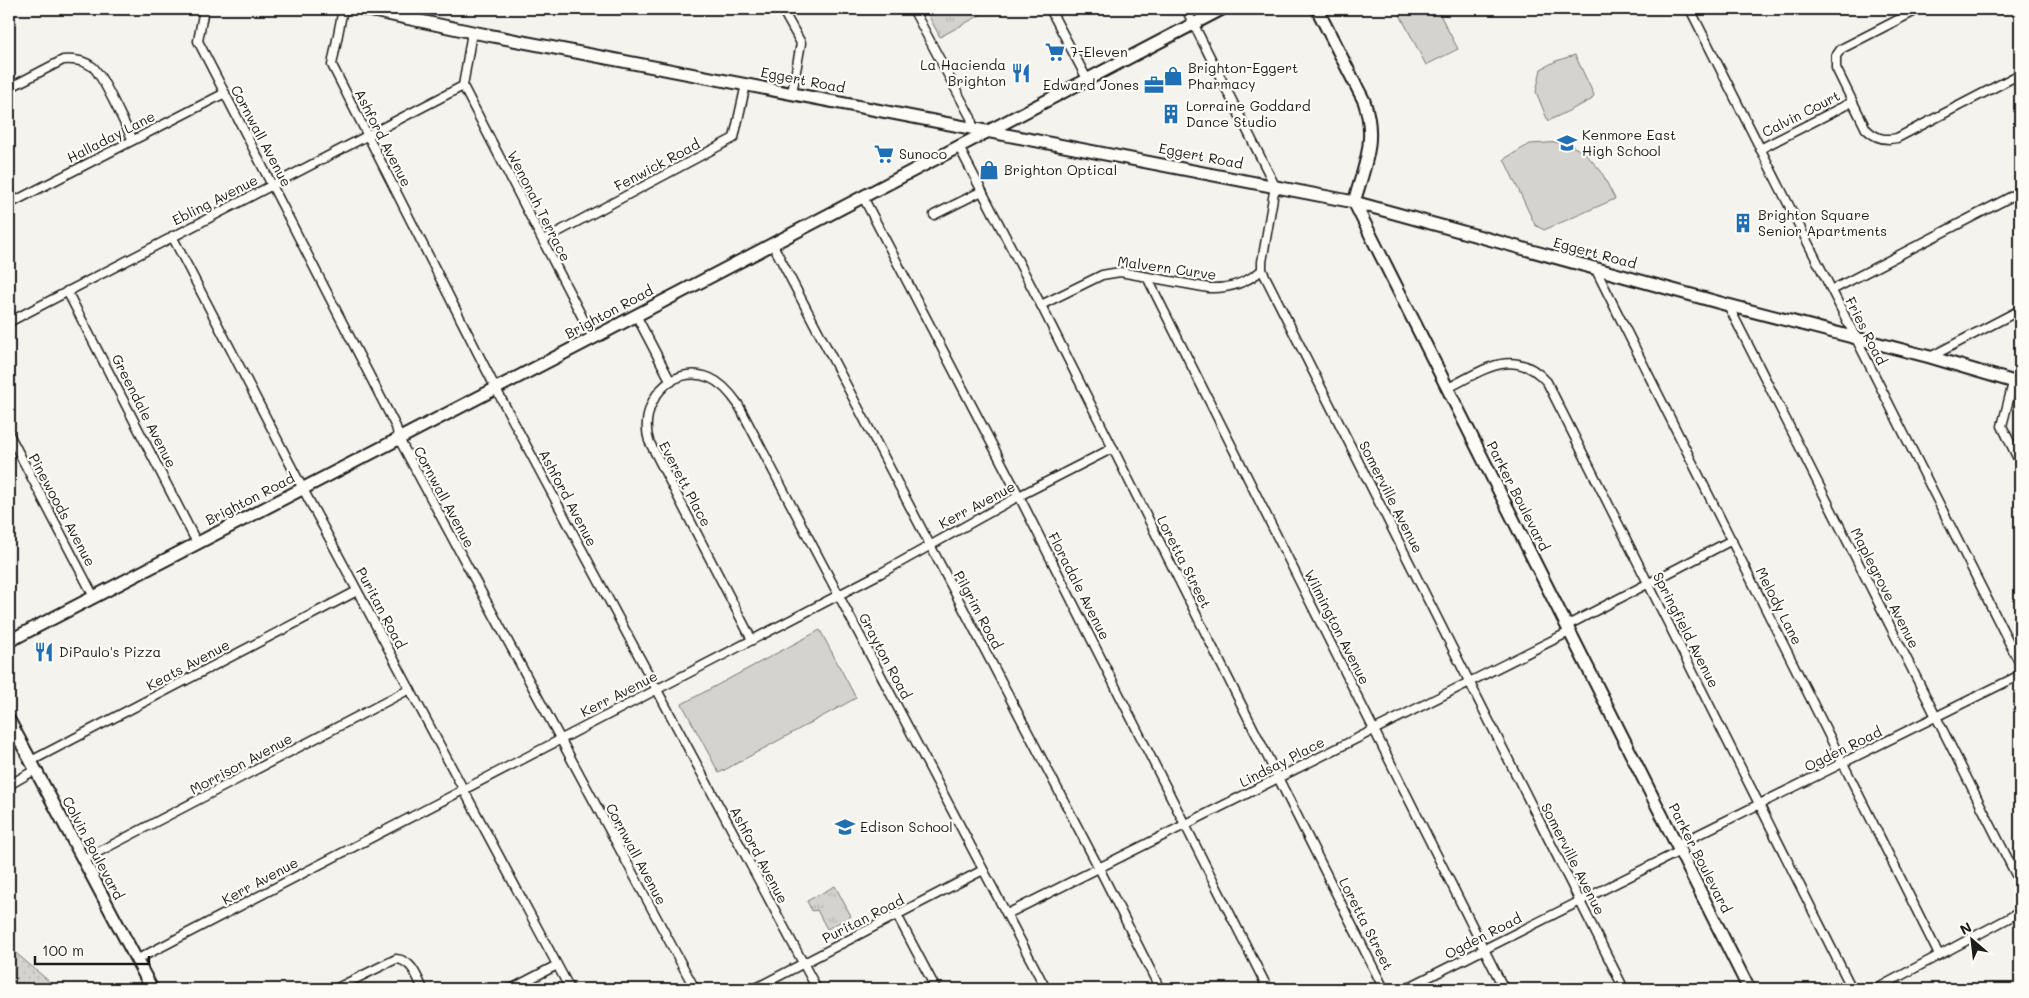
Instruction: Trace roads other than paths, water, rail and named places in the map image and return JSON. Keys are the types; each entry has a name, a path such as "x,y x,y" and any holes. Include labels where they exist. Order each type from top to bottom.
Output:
{"street":[{"name":"Cornwall Avenue","path":"204,9 198,41 396,426 399,439 695,989"},
{"name":"Ashford Avenue","path":"343,9 332,65 496,389 816,989"},
{"name":"Eggert Road","path":"364,9 472,32 1354,202 1728,305 1930,357 2017,384"},
{"path":"782,9 801,43 792,93"},
{"path":"913,9 968,114 973,128"},
{"path":"1050,9 1088,79"},
{"path":"1186,9 1274,186 1262,270"},
{"name":"Brighton Road","path":"9,641 496,389 1222,9"},
{"path":"1317,9 1369,113 1371,140 1354,202"},
{"name":"Fries Road","path":"1690,9 2020,664"},
{"path":"1919,9 1838,52 1835,63 1836,68 1866,129 1878,138 1890,140 1897,138 2020,74"},
{"path":"463,86 472,32"},
{"path":"9,88 63,60 71,59 86,63 98,73 133,140"},
{"name":"Fenwick Road","path":"543,240 734,138 746,84"},
{"name":"Ebling Avenue","path":"9,322 463,86"},
{"name":"Wenonah Terrace","path":"463,86 593,338"},
{"name":"Halladay Lane","path":"9,204 225,93"},
{"name":"Calvin Court","path":"1760,149 1852,102"},
{"name":"Loretta Street","path":"959,147 1041,305 1384,989"},
{"path":"934,215 982,191"},
{"path":"1832,290 2020,192"},
{"name":"Floradale Avenue","path":"863,197 1019,496 1268,989"},
{"name":"Parker Boulevard","path":"1354,202 1749,989"},
{"name":"Puritan Road","path":"172,236 303,489 570,989"},
{"name":"Pilgrim Road","path":"772,243 1099,868 1160,989"},
{"name":"Melody Lane","path":"1595,268 1940,955"},
{"name":"Malvern Curve","path":"1041,305 1102,275 1120,272 1209,288 1221,288 1243,283 1262,270"},
{"name":"Somerville Avenue","path":"1262,270 1624,989"},
{"name":"Wilmington Avenue","path":"1147,277 1504,989"},
{"name":"Greendale Avenue","path":"68,291 197,543"},
{"name":"Maplegrove Avenue","path":"1728,305 2020,883"},
{"path":"1930,357 2020,310"},
{"path":"636,315 671,382"},
{"name":"Springfield Avenue","path":"1448,388 1499,364 1517,363 1526,366 1540,375 1551,391 1852,989"},
{"name":"Grayton Road","path":"671,382 683,377 701,376 715,381 738,404 1046,989"},
{"name":"Everett Place","path":"671,382 659,391 649,406 646,424 649,441 752,640"},
{"path":"2017,384 2002,426 2020,463"},
{"name":"Pinewoods Avenue","path":"9,434 94,596"},
{"name":"Kerr Avenue","path":"136,960 838,595 1019,496 1113,448"},
{"name":"Lindsay Place","path":"1007,914 1470,682 1648,583 1732,540"},
{"name":"Keats Avenue","path":"9,785 33,766 357,590"},
{"name":"Ogden Road","path":"1405,989 1580,901 1760,804 2020,676"},
{"name":"Morrison Avenue","path":"83,860 410,689"},
{"name":"Colvin Boulevard","path":"9,720 152,989"},
{"name":"Puritan Road","path":"754,989 983,870"},
{"path":"1876,989 2020,912"},
{"path":"897,915 936,989"},
{"path":"335,989 396,959 410,964 423,989"},
{"path":"511,989 557,965"}],"place":[{"name":"7-Eleven","path":"1055,52"},
{"name":"La Hacienda Brighton","path":"1021,73"},
{"name":"Brighton-Eggert Pharmacy","path":"1173,76"},
{"name":"Edward Jones","path":"1154,85"},
{"name":"Lorraine Goddard Dance Studio","path":"1171,114"},
{"name":"Kenmore East High School","path":"1567,143"},
{"name":"Sunoco","path":"884,154"},
{"name":"Brighton Optical","path":"989,170"},
{"name":"Brighton Square Senior Apartments","path":"1743,223"},
{"name":"DiPaulo's Pizza","path":"44,652"},
{"name":"Edison School","path":"845,827"}]}
